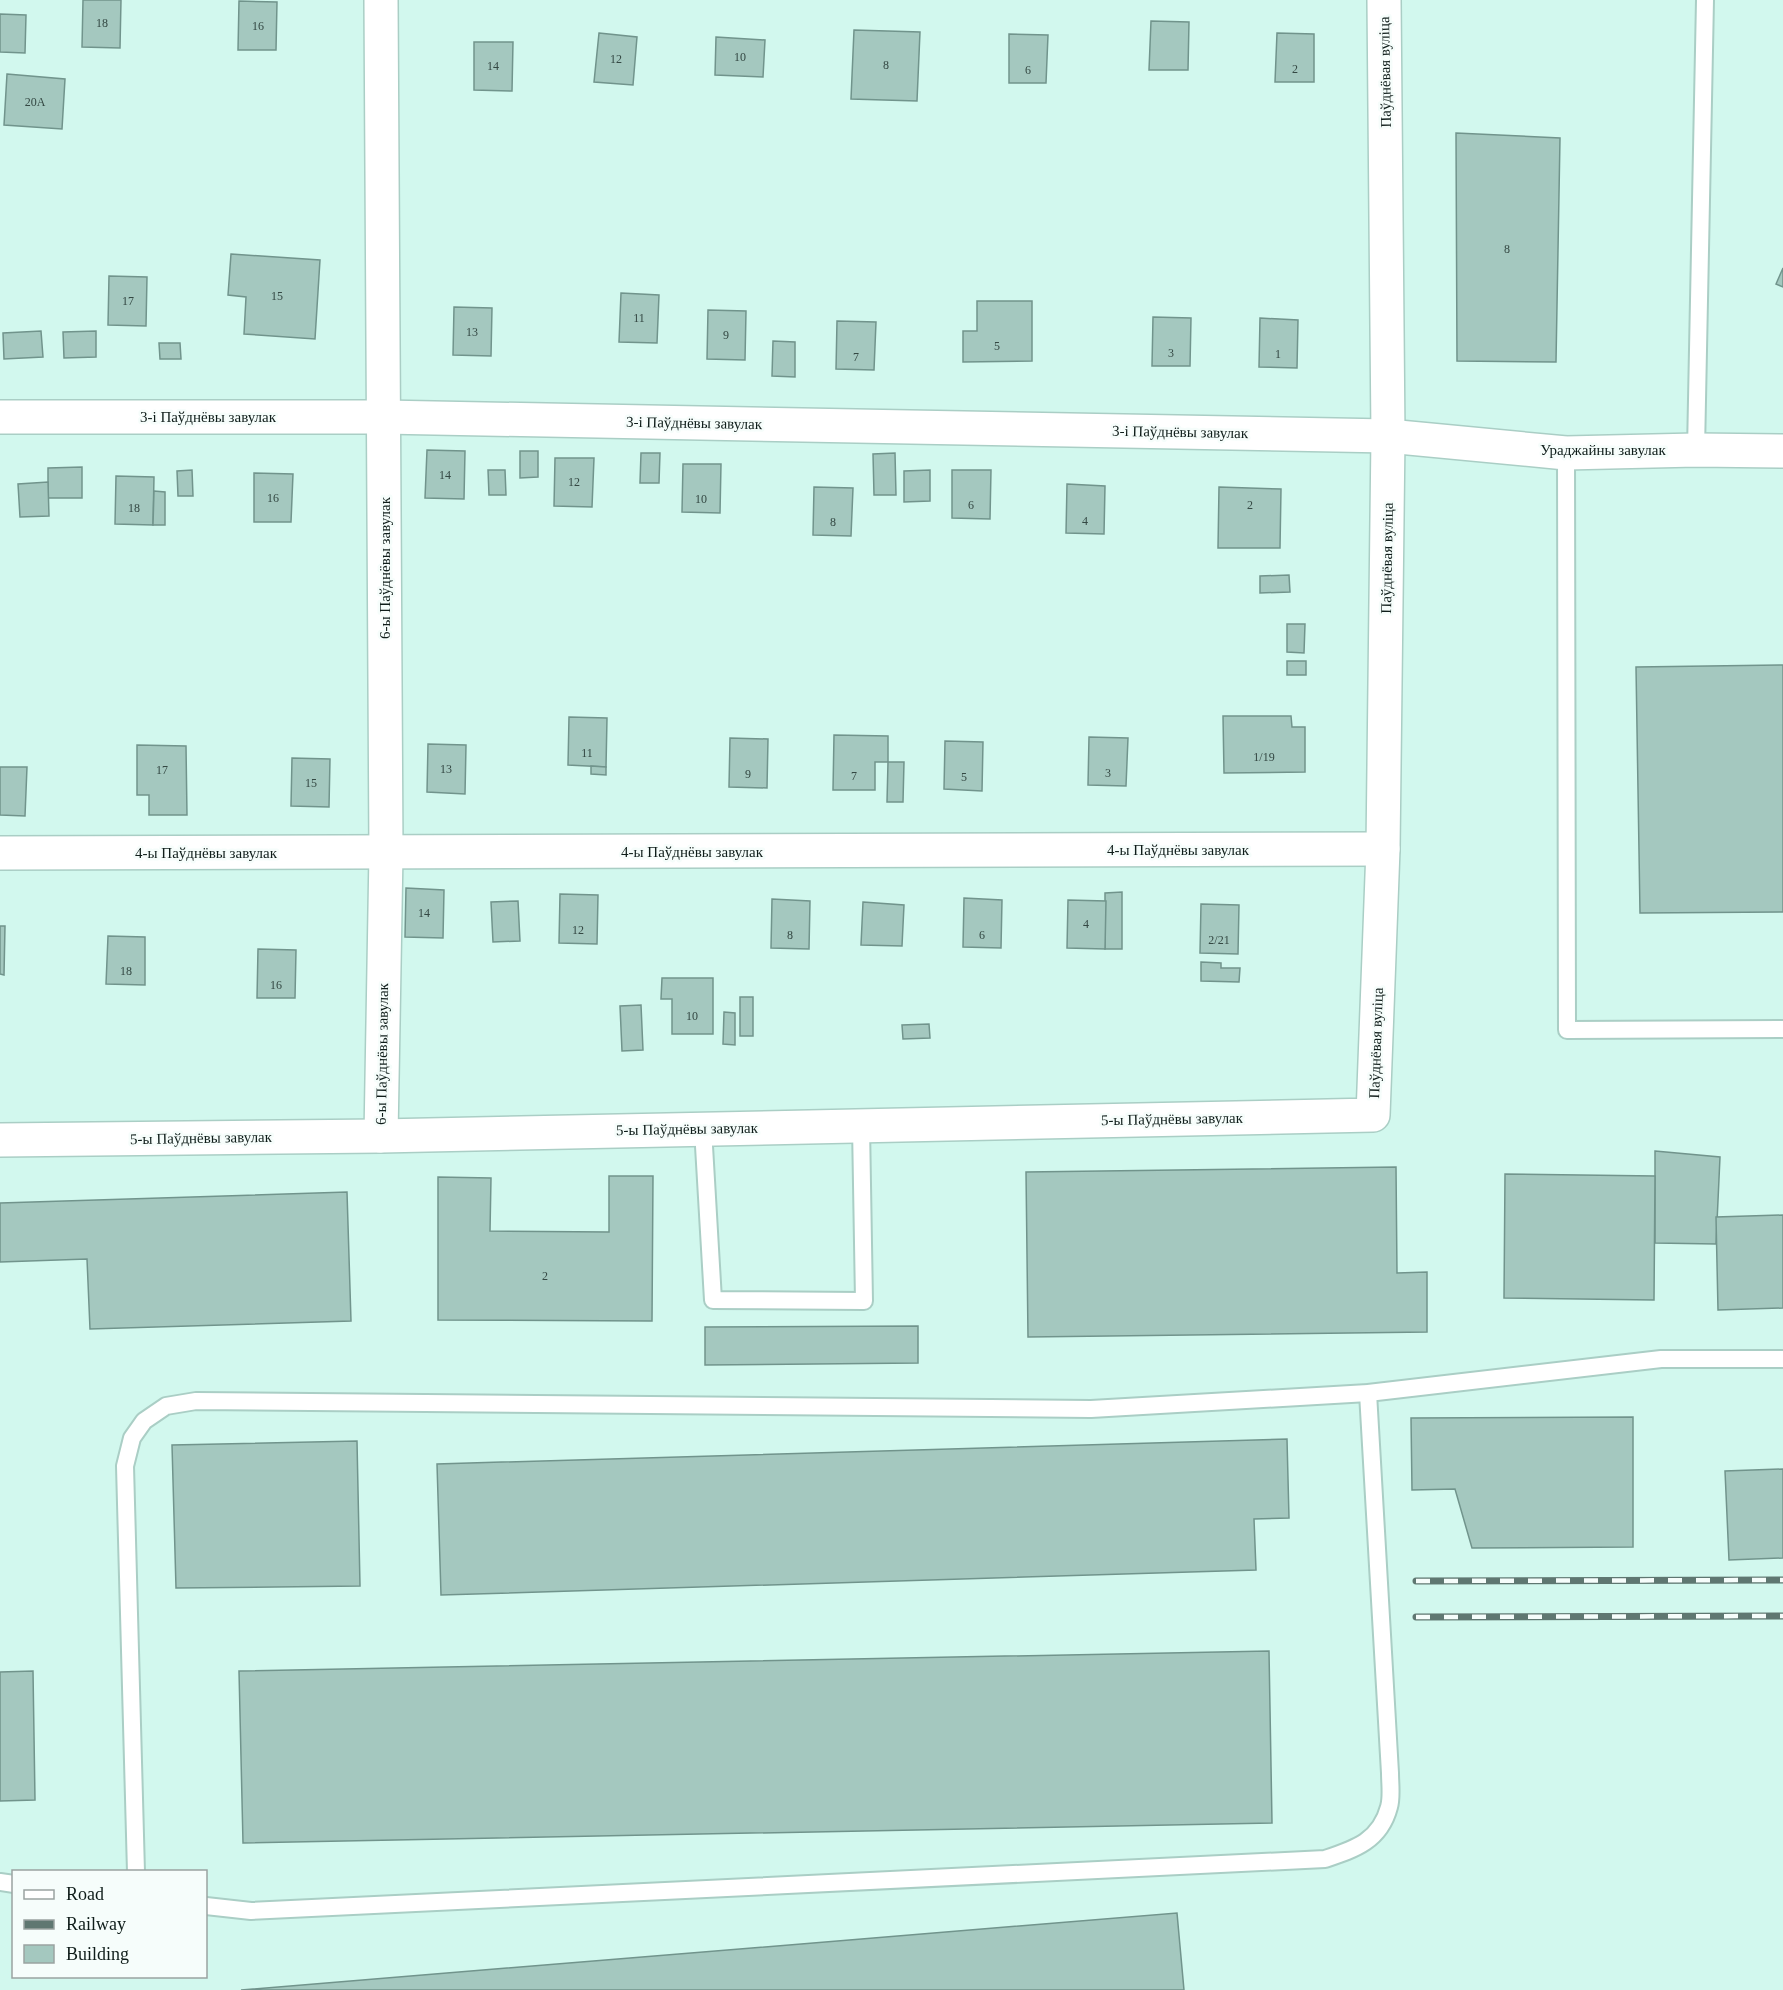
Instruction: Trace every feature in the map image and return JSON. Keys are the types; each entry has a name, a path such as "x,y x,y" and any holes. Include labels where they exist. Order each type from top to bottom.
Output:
{"street":[{"name":"6-ы Паўднёвы завулак","path":"381,0 386,853 381,1136"},
{"name":"Паўднёвая вуліца","path":"1373,1115 1383,849 1388,436 1384,0"},
{"name":"3-і Паўднёвы завулак","path":"0,417 384,417 1388,436"},
{"name":"Ураджайны завулак","path":"1388,436 1566,453 1696,450 1783,451"},
{"name":"4-ы Паўднёвы завулак","path":"0,853 1383,849"},
{"name":"5-ы Паўднёвы завулак","path":"0,1140 381,1136 1373,1115"}],"lane":[{"path":"1696,450 1705,0"},
{"path":"1566,453 1567,1030 1783,1029"},
{"path":"703,1129 712,1300 864,1301 861,1126"},
{"path":"136,1870 125,1466 132,1438 144,1421 166,1406 208,1401 1091,1409 1368,1393 1661,1359 1783,1359"},
{"path":"207,1906 251,1911 1313,1860 1325,1859 1355,1848 1377,1833 1390,1806 1368,1393"}],"building":[{"path":"83,0 121,0 120,48 82,47"},
{"path":"239,1 277,2 276,50 238,50"},
{"path":"0,14 26,15 25,53 0,52"},
{"path":"1151,21 1189,22 1188,70 1149,70"},
{"path":"854,30 920,32 917,101 851,99"},
{"path":"599,33 637,37 633,85 594,82"},
{"path":"1277,33 1314,34 1314,82 1275,82"},
{"path":"1009,34 1048,35 1046,83 1009,83"},
{"path":"716,37 765,40 763,77 715,75"},
{"path":"474,42 513,42 512,91 474,90"},
{"path":"7,74 65,79 62,129 4,125"},
{"path":"1456,133 1560,138 1556,362 1457,361"},
{"path":"231,254 320,260 315,339 244,334 246,297 228,295"},
{"path":"1783,268 1783,287 1776,284"},
{"path":"109,276 147,277 146,326 108,325"},
{"path":"621,293 659,295 657,343 619,342"},
{"path":"977,301 1032,301 1032,361 963,362 963,331 977,331"},
{"path":"454,307 492,308 491,356 453,355"},
{"path":"708,310 746,311 745,360 707,359"},
{"path":"1153,317 1191,318 1190,366 1152,366"},
{"path":"1260,318 1298,320 1297,368 1259,367"},
{"path":"837,321 876,322 874,370 836,369"},
{"path":"41,331 43,357 4,359 3,333"},
{"path":"96,331 96,357 64,358 63,332"},
{"path":"773,341 795,342 795,377 772,376"},
{"path":"159,343 180,343 181,359 160,359"},
{"path":"427,450 465,451 464,499 425,498"},
{"path":"520,451 538,451 538,477 520,478"},
{"path":"641,453 660,453 659,483 640,483"},
{"path":"895,453 896,495 874,495 873,454"},
{"path":"555,458 594,458 592,507 554,506"},
{"path":"683,464 721,464 720,513 682,512"},
{"path":"82,467 82,498 48,498 48,468"},
{"path":"192,470 193,496 178,496 177,471"},
{"path":"488,470 505,470 506,495 489,495"},
{"path":"930,470 930,501 904,502 904,471"},
{"path":"952,470 991,470 990,519 952,518"},
{"path":"254,473 293,474 291,522 254,522"},
{"path":"116,476 154,477 153,525 115,524"},
{"path":"48,482 49,516 20,517 18,484"},
{"path":"1067,484 1105,486 1104,534 1066,533"},
{"path":"814,487 853,488 851,536 813,535"},
{"path":"1219,487 1281,489 1280,548 1218,548"},
{"path":"154,491 165,492 165,525 153,525"},
{"path":"1289,575 1290,592 1260,593 1260,576"},
{"path":"1287,624 1305,624 1304,653 1287,652"},
{"path":"1287,661 1306,661 1306,675 1287,675"},
{"path":"1783,665 1783,912 1640,913 1636,667"},
{"path":"1223,716 1291,716 1292,727 1305,727 1305,772 1224,773"},
{"path":"569,717 607,718 606,767 568,765"},
{"path":"834,735 888,736 888,762 875,762 875,790 833,790"},
{"path":"1089,737 1128,738 1126,786 1088,785"},
{"path":"730,738 768,739 767,788 729,787"},
{"path":"945,741 983,742 982,791 944,789"},
{"path":"428,744 466,745 465,794 427,792"},
{"path":"137,745 186,746 187,815 149,815 149,795 137,795"},
{"path":"292,758 330,759 329,807 291,806"},
{"path":"888,762 904,762 903,802 887,802"},
{"path":"591,766 606,767 606,775 591,774"},
{"path":"0,767 27,767 25,816 0,815"},
{"path":"406,888 444,890 443,938 405,937"},
{"path":"1122,892 1122,949 1105,949 1105,893"},
{"path":"560,894 598,895 597,944 559,943"},
{"path":"964,898 1002,900 1001,948 963,947"},
{"path":"772,899 810,901 809,949 771,948"},
{"path":"1068,900 1106,901 1105,949 1067,948"},
{"path":"518,901 520,941 493,942 491,902"},
{"path":"863,902 904,905 902,946 861,945"},
{"path":"1201,904 1239,905 1238,954 1200,953"},
{"path":"0,926 5,926 4,975 0,974"},
{"path":"108,936 145,937 145,985 106,984"},
{"path":"258,949 296,950 295,998 257,998"},
{"path":"1201,962 1221,963 1221,968 1240,968 1239,982 1201,981"},
{"path":"662,978 713,978 713,1034 672,1034 672,999 661,999"},
{"path":"740,997 753,997 753,1036 740,1036"},
{"path":"641,1005 643,1050 622,1051 620,1006"},
{"path":"724,1012 735,1013 735,1045 723,1044"},
{"path":"929,1024 930,1038 903,1039 902,1025"},
{"path":"1655,1151 1720,1157 1716,1244 1655,1243"},
{"path":"1396,1167 1397,1273 1427,1272 1427,1332 1028,1337 1026,1172"},
{"path":"1505,1174 1655,1176 1654,1300 1504,1298"},
{"path":"609,1176 653,1176 652,1321 438,1320 438,1177 491,1178 490,1231 609,1232"},
{"path":"347,1192 351,1321 90,1329 87,1259 0,1262 0,1203"},
{"path":"1783,1215 1783,1308 1718,1310 1716,1217"},
{"path":"918,1326 918,1363 705,1365 705,1327"},
{"path":"1633,1417 1633,1547 1472,1548 1455,1489 1412,1490 1411,1418"},
{"path":"1287,1439 1289,1518 1254,1519 1256,1570 441,1595 437,1464"},
{"path":"357,1441 360,1586 176,1588 172,1445"},
{"path":"1783,1469 1783,1558 1729,1560 1725,1471"},
{"path":"1269,1651 1272,1823 243,1843 239,1671"},
{"path":"33,1671 35,1800 0,1801 0,1672"},
{"path":"1177,1913 1184,1990 241,1990"}],"railway":[{"path":"1416,1581 1783,1580"},
{"path":"1416,1617 1783,1616"}]}
